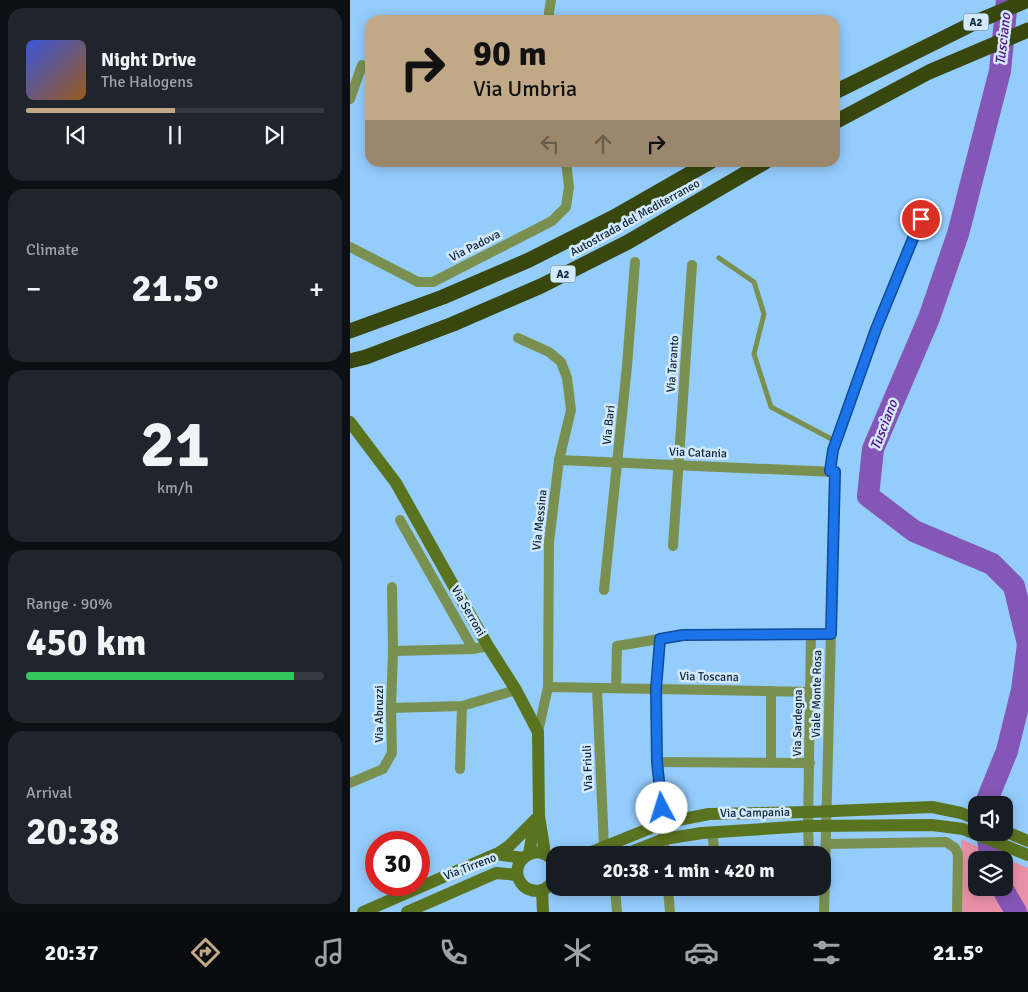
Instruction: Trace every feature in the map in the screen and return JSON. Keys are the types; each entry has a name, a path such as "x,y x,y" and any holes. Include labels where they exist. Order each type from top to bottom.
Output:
{"highway":[{"name":"A2","path":"840,90 976,22 1028,0"},
{"name":"A2","path":"840,119 929,72 1028,30"},
{"name":"Autostrada del Mediterraneo","path":"350,331 443,297 529,260 614,216 701,167"},
{"name":"Autostrada del Mediterraneo","path":"350,361 366,357 454,324 541,286 628,242 756,167"}],"street":[{"path":"549,15 551,0"},
{"path":"350,99 362,65"},
{"name":"Via Padova","path":"350,247 418,282 434,282 552,221 566,207 569,187 567,167"},
{"name":"Via Bari","path":"604,590 628,366 634,262"},
{"name":"Via Taranto","path":"673,546 692,264"},
{"name":"Via Messina","path":"518,338 549,352 561,362 567,378 571,410 560,460 549,542 548,687 538,732"},
{"name":"Via Serroni","path":"350,422 396,483 488,646 516,690 538,732 539,816 544,854"},
{"name":"Via Catania","path":"560,460 832,471"},
{"name":"Viale Monte Rosa","path":"824,912 831,634 832,471"},
{"path":"400,520 473,649"},
{"name":"Via Abruzzi","path":"350,783 383,769 392,753 392,587"},
{"name":"Via Sardegna","path":"809,846 810,634"},
{"path":"616,688 617,646 683,635 831,634"},
{"path":"660,639 656,689 657,762 665,846"},
{"path":"393,651 473,649 488,646"},
{"name":"Via Toscana","path":"548,687 811,692"},
{"name":"Via Friuli","path":"597,688 604,846"},
{"path":"391,708 462,706 516,690"},
{"path":"771,691 771,762"},
{"path":"460,768 462,706"},
{"path":"657,762 810,763"},
{"name":"Via Campania","path":"606,846 663,823 709,814 932,807 961,812 968,815"},
{"path":"497,854 509,846 539,816"},
{"name":"Via Serroni","path":"526,856 534,825 539,816"},
{"name":"Via Campania","path":"645,846 664,838 712,832 808,826 932,825 963,829 1028,855"},
{"path":"712,832 714,846"},
{"path":"1013,835 1028,841"},
{"path":"826,844 946,842 955,848 958,854 957,912"},
{"path":"544,854 535,852 526,856 519,864 517,875 524,887 530,890 537,891 546,882"},
{"name":"Via Tirreno","path":"363,912 497,854 526,856"},
{"name":"Via Tirreno","path":"407,912 496,873 517,875"},
{"path":"543,912 547,896"},
{"path":"616,896 617,912"},
{"path":"669,896 670,912"}],"lane":[{"path":"832,471 833,450 876,329 921,219"},
{"path":"719,258 754,282 764,314 754,354 771,407 837,442"}],"shaded area":[{"path":"961,839 983,849 983,851 968,851 968,896 999,896 1008,912 961,912"},
{"path":"1013,862 1028,868 1028,912 1013,891"}],"waterway":[{"name":"Tusciano","path":"989,796 1007,751 1022,690 1028,644 1014,586 992,564 914,531 868,496 873,449 929,318 958,234 1000,71 1007,0"},
{"name":"Tusciano","path":"988,841 990,851"},
{"name":"Tusciano","path":"1007,896 1016,912"}],"route":[{"path":"662,808 657,762 656,689 660,639 683,635 831,634 835,472 830,471 833,450 876,329 921,219"}]}
